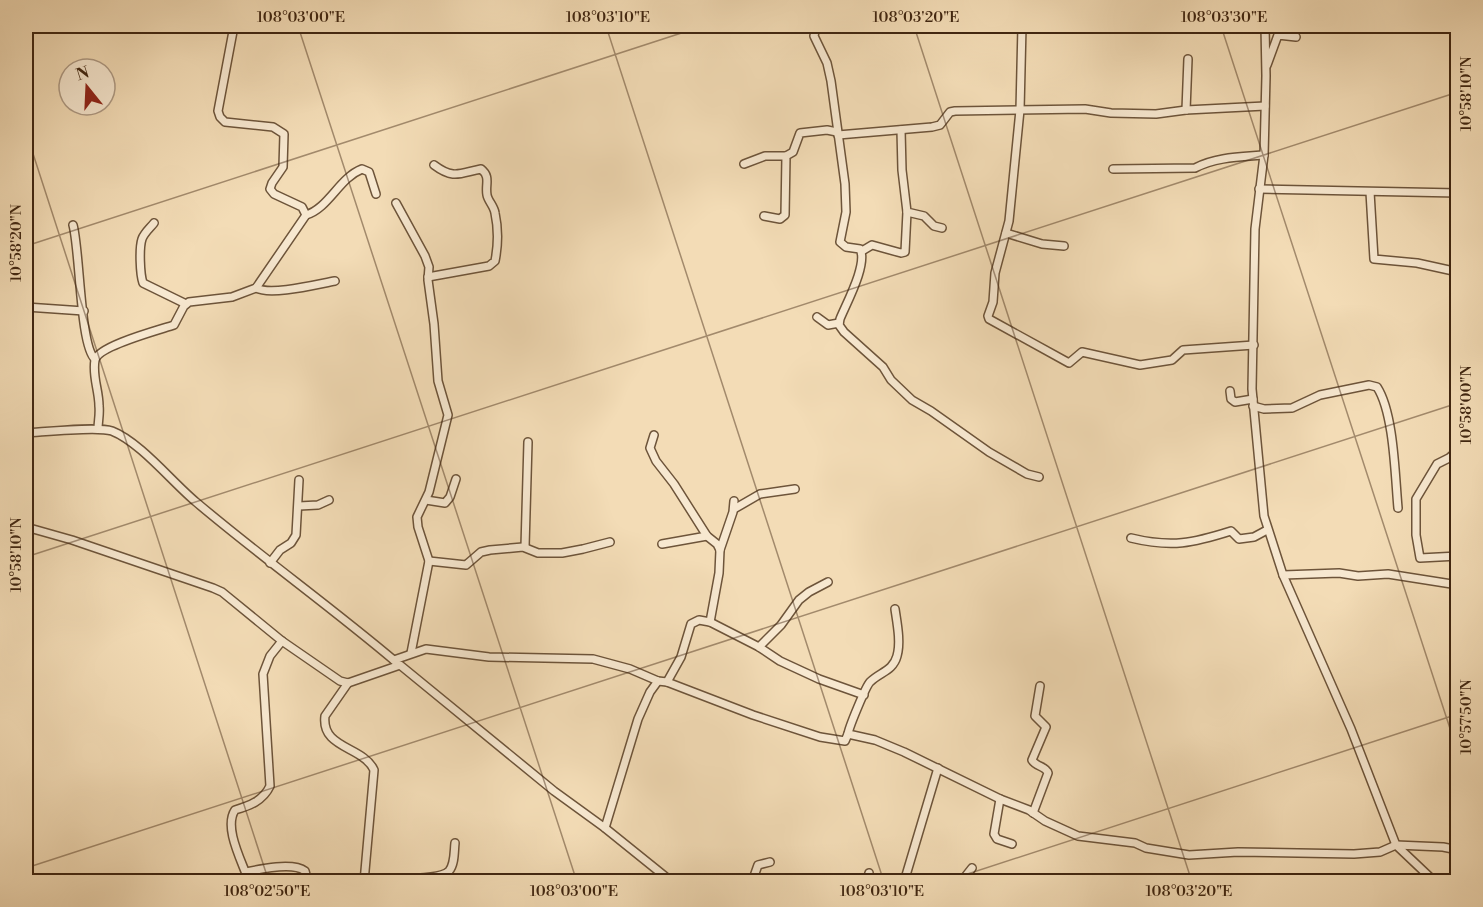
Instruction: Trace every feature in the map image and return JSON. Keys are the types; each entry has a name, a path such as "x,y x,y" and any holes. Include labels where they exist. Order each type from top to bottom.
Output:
{"street":[{"path":"234,26 218,111 220,117 225,122 273,128 282,132 285,138 282,167 270,189 274,194 302,207 306,215"},
{"path":"816,26 814,36 829,70 838,133 847,203 840,242 846,247 862,251 872,245 905,252 907,212 902,170 901,130"},
{"path":"1022,26 1020,110 1006,233 1000,251 993,302 988,318 1067,363 1072,363 1076,355 1082,352 1140,364 1172,360 1183,350 1254,345"},
{"path":"1265,26 1264,156 1253,260 1253,402 1264,516 1283,575 1351,729 1396,845 1435,882"},
{"path":"1266,67 1278,35 1296,37"},
{"path":"1186,110 1188,58"},
{"path":"744,164 765,156 786,156 794,152 802,132 901,130 940,125 952,111 1085,109 1156,114 1265,106"},
{"path":"764,216 780,219 785,215 786,156"},
{"path":"1113,169 1195,168 1214,160 1264,156"},
{"path":"428,277 489,266 495,261 497,251 495,211 487,195 488,181 484,171 478,169 452,175 434,165"},
{"path":"95,359 100,352 111,347 174,325 186,304 192,301 232,297 256,288 306,215 319,207 353,173 362,169 369,172 376,194"},
{"path":"1259,189 1458,193"},
{"path":"1370,192 1374,259 1418,263 1458,272"},
{"path":"396,203 425,255 429,267 438,381 448,415 426,500 421,507 417,522 429,561 411,653"},
{"path":"907,212 924,216 934,226 942,228"},
{"path":"154,223 142,238 141,276 143,283 186,304"},
{"path":"73,225 78,247 89,348 95,359 94,378 100,406 98,429"},
{"path":"1006,233 1042,244 1064,246"},
{"path":"839,323 859,272 862,251"},
{"path":"256,288 273,290 335,280"},
{"path":"26,307 84,311"},
{"path":"817,317 828,325 839,323"},
{"path":"839,323 844,332 883,366 891,380 912,400 989,452 1027,474 1039,477"},
{"path":"1230,392 1231,399 1235,402 1253,402 1264,409 1292,408 1320,395 1369,385 1377,387 1384,402 1391,437 1398,508"},
{"path":"26,433 98,429 112,432 134,445 194,501 270,563 554,791 605,828 672,882"},
{"path":"654,435 650,448 653,456 707,536 717,544 720,550"},
{"path":"525,548 528,441"},
{"path":"1458,450 1437,464 1431,477 1418,494 1416,535 1420,558 1458,556"},
{"path":"426,500 445,503 450,497 456,479"},
{"path":"270,563 280,550 297,535 299,480"},
{"path":"710,622 719,573 720,550 734,505 753,500 760,494 795,489"},
{"path":"299,506 318,505 329,500"},
{"path":"26,527 72,540 222,592 282,641 334,677 348,683"},
{"path":"1131,538 1151,542 1189,543 1232,531 1239,539 1254,537 1267,530"},
{"path":"662,544 707,536"},
{"path":"429,561 466,565 482,552 525,548 538,553 555,553 610,542"},
{"path":"1283,575 1388,574 1458,585"},
{"path":"759,647 781,625 800,600 809,592 828,582"},
{"path":"455,843 452,867 445,874 418,878 364,880 374,770 364,757 342,746 331,737 325,721 348,683 397,663 411,653 435,650 489,657 593,659 630,669 753,715 820,737 845,741 849,725 868,684 889,669 897,657 895,609"},
{"path":"667,682 684,649 690,625 699,620 710,622 804,672 864,695"},
{"path":"249,882 233,836 231,816 235,810 263,797 270,786 263,674 270,656 282,641"},
{"path":"605,828 638,719 650,692 658,681"},
{"path":"1033,813 1048,773 1032,760 1046,727 1035,716 1040,686"},
{"path":"848,734 884,744 1078,836 1135,843 1141,847 1175,854 1297,852 1354,854 1380,852 1396,845 1458,850"},
{"path":"904,882 938,768"},
{"path":"1000,799 994,834 997,839 1012,844"},
{"path":"752,882 758,865 770,862"},
{"path":"246,872 268,868 300,868 306,873 308,882"},
{"path":"961,882 972,868"},
{"path":"867,882 869,873"}]}
